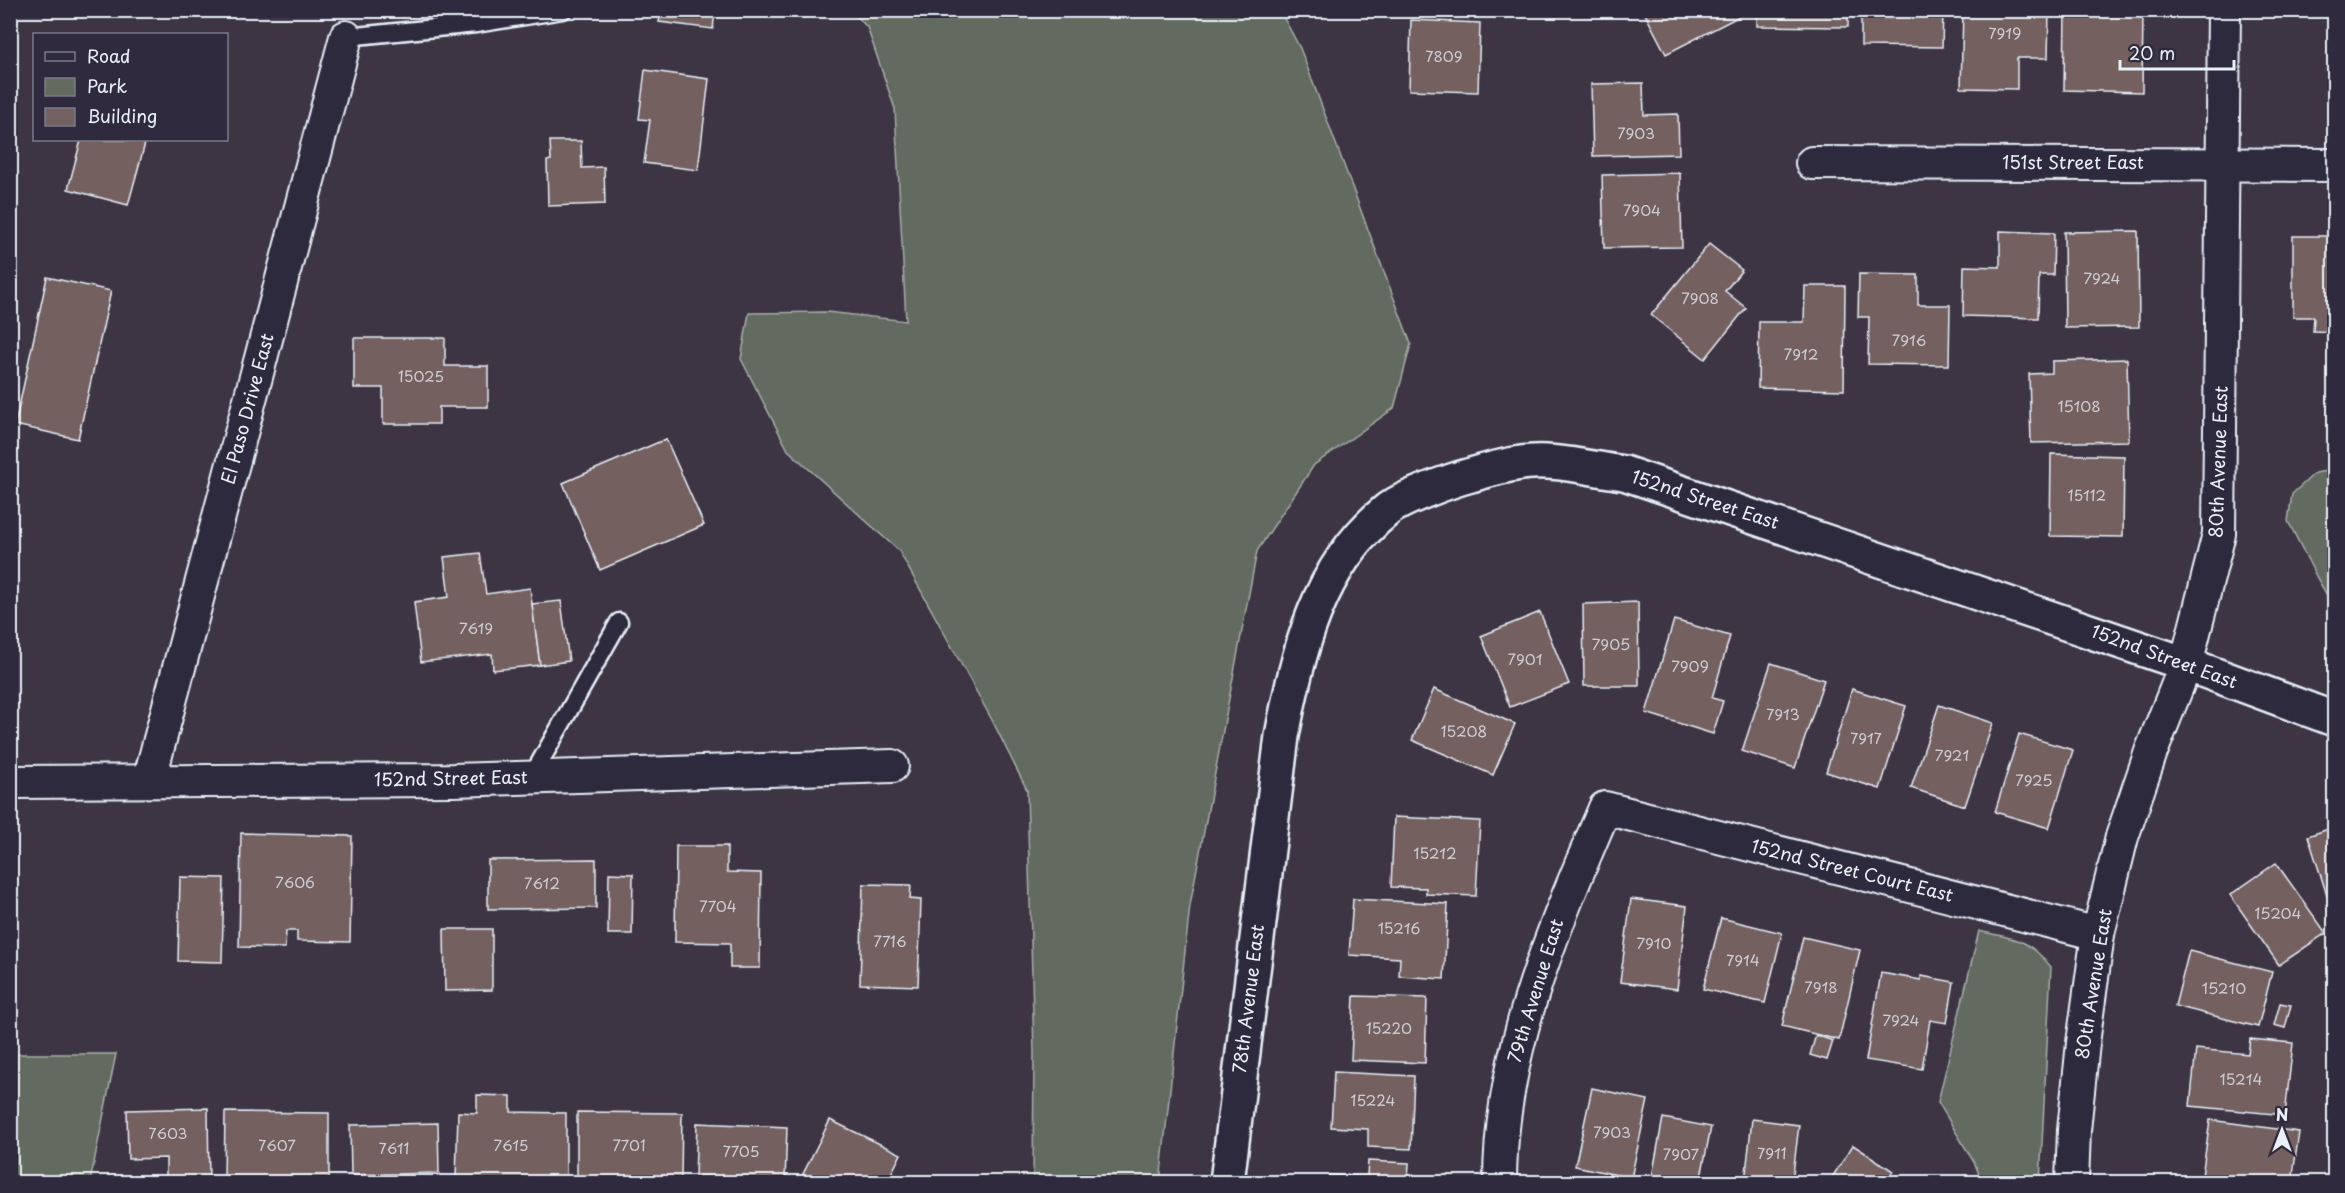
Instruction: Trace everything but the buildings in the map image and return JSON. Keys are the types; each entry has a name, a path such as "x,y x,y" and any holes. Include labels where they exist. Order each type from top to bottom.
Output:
{"street":[{"name":"80th Avenue East","path":"2072,1182 2074,1130 2083,1043 2098,934 2122,837 2151,752 2186,664 2219,534 2224,10"},
{"name":"El Paso Drive East","path":"149,781 346,37"},
{"name":"151st Street East","path":"1812,163 2334,165"},
{"name":"152nd Street East","path":"1271,815 1281,736 1293,679 1311,616 1331,575 1356,542 1389,509 1452,480 1508,465 1546,461 1624,473 1839,544 2186,664 2334,719"},
{"name":"152nd Street East","path":"10,782 453,780 892,766"},
{"name":"152nd Street Court East","path":"1605,808 2098,934"},
{"name":"79th Avenue East","path":"1500,1182 1504,1114 1513,1061 1527,1008 1550,937 1605,808"},
{"name":"78th Avenue East","path":"1227,1182 1271,815"}],"lane":[{"path":"346,37 476,24 563,10"},
{"path":"531,778 619,622"}],"green space":[{"path":"851,11 1280,11 1300,48 1411,344 1394,408 1314,465 1257,551 1190,905 1160,1182 1033,1182 1034,1053 1027,790 992,720 899,551 788,450 741,359 749,313 827,312 906,321 895,109 867,27"},
{"path":"2334,470 2334,603 2317,578 2288,521 2292,494 2315,473"},
{"path":"1979,931 2011,938 2027,945 2051,967 2040,1182 1982,1182 1975,1164 1938,1102"},
{"path":"11,1054 116,1054 90,1182 11,1182"}]}
